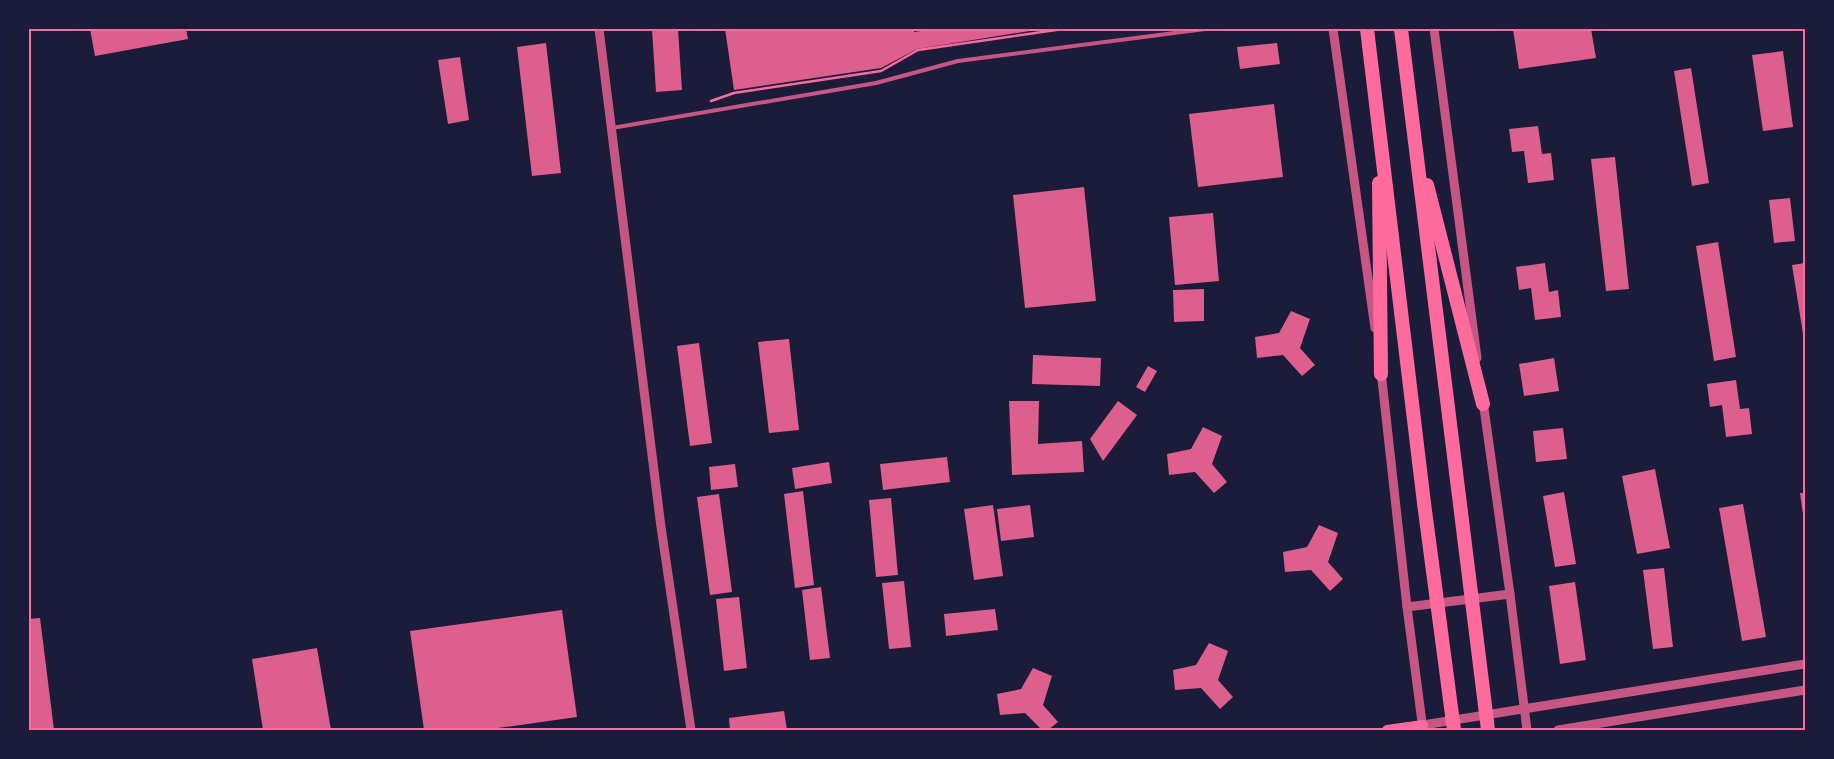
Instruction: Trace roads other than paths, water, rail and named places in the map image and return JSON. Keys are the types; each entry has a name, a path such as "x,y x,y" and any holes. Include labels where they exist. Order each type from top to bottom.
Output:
{"highway":[{"path":"1367,29 1378,107 1424,503 1454,730"},
{"path":"1401,29 1488,730"},
{"path":"1378,107 1381,374"},
{"path":"1413,128 1483,404"}],"main road":[{"path":"1387,730 1423,728"}],"street":[{"path":"599,29 661,527 691,730"},
{"path":"1334,29 1381,374 1407,606 1423,728 1524,709 1805,664"},
{"path":"1434,29 1527,730"},
{"path":"1407,606 1510,594"},
{"path":"1558,730 1805,690"}],"lane":[{"path":"612,128 876,83 958,61 1166,31 1205,29"}]}
